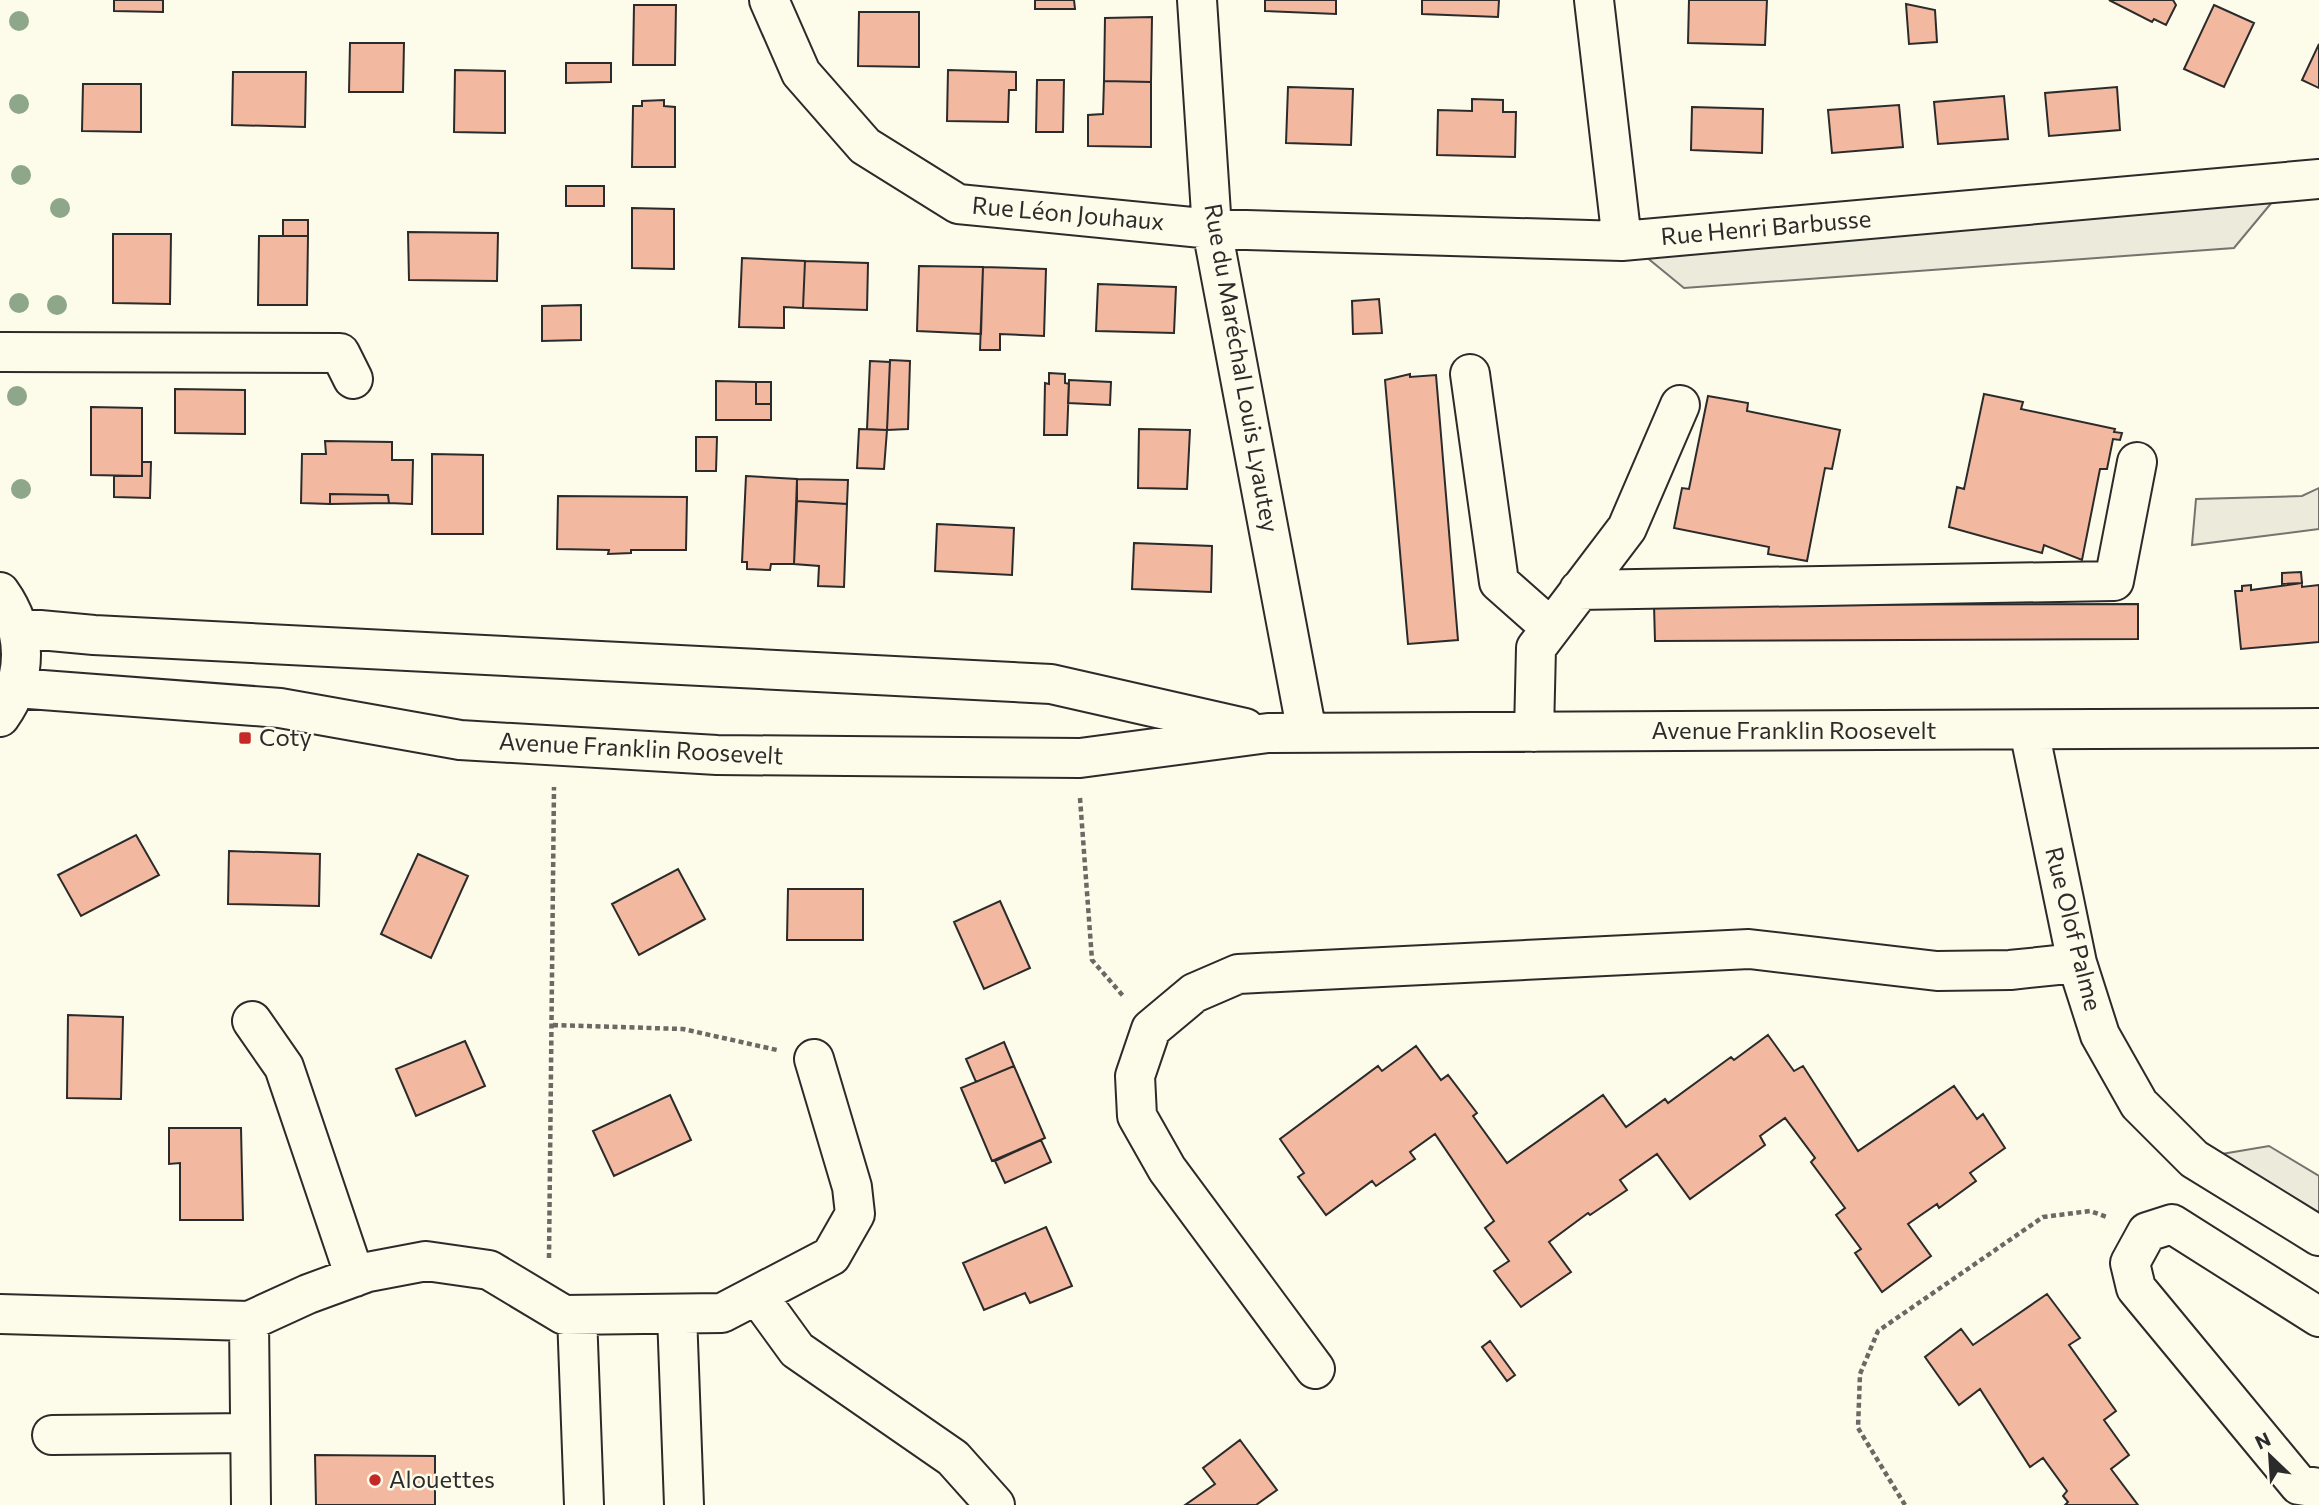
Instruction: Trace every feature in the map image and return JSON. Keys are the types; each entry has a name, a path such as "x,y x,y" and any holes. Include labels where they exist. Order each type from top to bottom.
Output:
{"street":[{"name":"Rue Léon Jouhaux","path":"769,0 801,73 865,146 958,204 1213,229"},
{"name":"Rue du Maréchal Louis Lyautey","path":"1197,0 1213,229 1307,733"},
{"path":"1594,0 1622,241"},
{"name":"Rue Henri Barbusse","path":"1213,229 1622,241 2319,179"},
{"path":"0,352 340,353 353,379"},
{"path":"1470,374 1499,582 1551,628"},
{"path":"1534,732 1535,648 1627,528 1680,405"},
{"path":"1579,590 2114,581 2137,462"},
{"path":"0,592 18,628 22,658 8,703"},
{"name":"Avenue Franklin Roosevelt","path":"18,628 94,635 1051,684 1268,733"},
{"name":"Avenue Franklin Roosevelt","path":"8,703 280,708 460,740 717,755 1080,758 1268,733 2319,728"},
{"name":"Rue Olof Palme","path":"2029,730 2077,963 2101,1035 2138,1104 2194,1159 2319,1237"},
{"path":"1315,1369 1167,1169 1136,1116 1135,1076 1151,1029 1194,993 1238,974 1749,949 1937,971 2010,970 2077,963"},
{"path":"252,1021 284,1067 355,1277"},
{"path":"0,1314 249,1321 308,1294 355,1277 426,1261 489,1270 562,1310 722,1313 831,1256 855,1214 852,1187 814,1059"},
{"path":"2319,1317 2172,1224 2147,1231 2130,1263 2136,1288 2300,1485 2319,1488"},
{"path":"757,1295 797,1350 953,1458 995,1505"},
{"path":"562,1310 583,1505"},
{"path":"677,1314 684,1505"},
{"path":"249,1321 251,1505"},
{"path":"52,1435 250,1433"}],"path":[{"path":"554,746 552,1212 562,1310"},
{"path":"1080,758 1080,796 1092,960 1151,1029"},
{"path":"553,1025 683,1029 814,1059"},
{"path":"1905,1505 1858,1428 1860,1374 1878,1331 2043,1217 2091,1211 2147,1231"}],"shaded area":[{"path":"2273,201 2234,248 1684,288 1645,256"},
{"path":"2319,488 2319,529 2192,545 2196,499 2302,496"},
{"path":"2269,1146 2319,1176 2319,1236 2211,1169 2222,1154"}],"building":[{"path":"114,0 163,0 163,12 114,11"},
{"path":"1035,0 1074,0 1075,9 1035,9"},
{"path":"1265,0 1336,0 1336,14 1265,11"},
{"path":"1422,0 1499,0 1498,17 1422,14"},
{"path":"1689,0 1767,0 1765,45 1688,43"},
{"path":"2109,0 2173,0 2176,5 2166,25 2154,19 2152,22"},
{"path":"1906,4 1935,10 1937,42 1909,44"},
{"path":"634,5 676,5 675,65 633,65"},
{"path":"2214,5 2254,23 2224,87 2184,69"},
{"path":"859,12 919,12 919,67 858,66"},
{"path":"1152,17 1151,82 1104,81 1105,18"},
{"path":"350,43 404,43 403,92 349,92"},
{"path":"2319,44 2319,88 2302,80"},
{"path":"566,63 611,63 611,82 566,83"},
{"path":"455,70 505,71 505,133 454,132"},
{"path":"948,70 1016,72 1016,90 1009,90 1008,122 947,121"},
{"path":"233,72 306,72 305,127 232,125"},
{"path":"1037,80 1064,80 1063,132 1036,132"},
{"path":"1104,81 1151,82 1151,147 1088,146 1088,115 1103,114"},
{"path":"83,84 141,84 141,132 82,131"},
{"path":"1288,87 1353,89 1351,145 1286,143"},
{"path":"2117,87 2120,130 2049,136 2045,93"},
{"path":"2004,96 2008,139 1938,144 1934,102"},
{"path":"1472,99 1503,100 1503,112 1516,112 1515,157 1437,155 1438,110 1472,111"},
{"path":"664,100 664,106 675,107 675,167 632,167 633,106 642,106 642,101"},
{"path":"1899,105 1903,147 1832,153 1828,110"},
{"path":"1692,107 1763,109 1762,153 1691,150"},
{"path":"566,186 604,186 604,206 566,206"},
{"path":"632,208 674,209 674,269 632,268"},
{"path":"283,220 308,220 308,236 283,236"},
{"path":"408,232 498,233 497,281 409,280"},
{"path":"113,234 171,234 170,304 113,303"},
{"path":"259,236 308,236 307,305 258,305"},
{"path":"742,258 805,261 803,308 784,307 784,328 739,327"},
{"path":"805,261 868,263 867,310 803,308"},
{"path":"919,266 983,267 981,334 917,331"},
{"path":"983,267 1046,269 1044,336 1000,334 1000,350 980,350"},
{"path":"1098,284 1176,287 1174,333 1096,331"},
{"path":"1379,299 1382,333 1353,334 1352,301"},
{"path":"581,305 581,340 542,341 542,306"},
{"path":"890,360 910,361 908,429 887,430"},
{"path":"870,361 890,362 887,430 867,429"},
{"path":"1049,373 1065,374 1065,383 1069,384 1067,435 1044,435 1045,383 1049,384"},
{"path":"1410,374 1410,377 1436,375 1458,640 1408,644 1385,380"},
{"path":"1069,380 1111,382 1110,405 1068,403"},
{"path":"716,381 756,382 756,404 771,404 771,420 716,420"},
{"path":"756,382 771,382 771,404 756,404"},
{"path":"175,389 245,390 245,434 175,433"},
{"path":"1984,394 2023,402 2021,409 2115,429 2114,432 2122,433 2120,440 2113,439 2107,469 2100,469 2082,560 2044,545 2042,553 1949,527 1957,487 1964,489"},
{"path":"1708,396 1748,403 1747,411 1840,430 1832,469 1825,468 1807,561 1768,554 1769,547 1674,528 1682,488 1689,489"},
{"path":"91,407 142,408 142,476 91,475"},
{"path":"859,429 887,430 884,469 857,468"},
{"path":"1139,429 1190,430 1187,489 1138,488"},
{"path":"696,437 717,437 716,471 696,471"},
{"path":"325,441 392,442 392,460 413,460 412,504 389,503 388,495 330,494 330,504 301,503 302,454 326,454"},
{"path":"432,454 483,455 483,534 432,534"},
{"path":"142,462 151,462 150,498 114,497 114,476 142,476"},
{"path":"746,476 797,479 794,564 771,564 770,570 747,569 747,562 742,562"},
{"path":"797,479 848,480 847,504 797,501"},
{"path":"330,494 388,495 389,503 330,504"},
{"path":"558,496 687,497 686,550 631,550 631,553 608,554 609,550 557,549"},
{"path":"797,501 847,504 844,587 818,586 819,566 794,564"},
{"path":"937,524 1014,528 1012,575 935,571"},
{"path":"1134,543 1212,546 1211,592 1132,589"},
{"path":"2301,572 2302,583 2282,584 2282,573"},
{"path":"2302,583 2302,587 2319,585 2319,642 2241,649 2235,591 2242,591 2242,586 2251,585 2251,590"},
{"path":"2138,604 2138,639 1655,641 1654,605"},
{"path":"136,835 159,875 81,916 58,875"},
{"path":"229,851 320,854 319,906 228,904"},
{"path":"418,854 468,876 431,958 381,934"},
{"path":"678,869 705,919 639,955 612,904"},
{"path":"788,889 863,889 863,940 787,940"},
{"path":"1000,901 1030,968 984,989 954,922"},
{"path":"68,1015 123,1017 121,1099 67,1098"},
{"path":"1768,1035 1794,1071 1803,1066 1858,1151 1954,1086 1977,1119 1983,1114 2005,1148 1970,1173 1976,1181 1939,1208 1937,1204 1908,1224 1931,1256 1882,1292 1855,1253 1861,1249 1836,1215 1845,1208 1811,1162 1815,1158 1785,1118 1760,1136 1765,1145 1690,1199 1657,1154 1620,1180 1627,1190 1590,1215 1588,1213 1549,1242 1571,1272 1521,1307 1494,1271 1509,1261 1485,1228 1494,1221 1435,1134 1410,1152 1415,1159 1376,1186 1372,1181 1326,1215 1298,1177 1304,1173 1280,1139 1378,1066 1382,1071 1416,1046 1441,1080 1448,1075 1477,1113 1473,1116 1507,1163 1603,1095 1626,1127 1665,1099 1668,1103 1731,1057 1734,1060"},
{"path":"465,1041 485,1086 416,1116 396,1069"},
{"path":"1004,1042 1014,1066 976,1082 966,1059"},
{"path":"1014,1066 1045,1138 992,1161 961,1088"},
{"path":"670,1095 691,1140 614,1176 593,1131"},
{"path":"169,1128 241,1128 243,1220 180,1220 180,1163 169,1164"},
{"path":"1041,1140 1051,1162 1005,1183 995,1161"},
{"path":"1046,1227 1072,1286 1030,1303 1025,1293 984,1310 963,1263"},
{"path":"2047,1294 2080,1338 2069,1345 2116,1411 2104,1420 2129,1455 2111,1469 2138,1505 2065,1505 2068,1502 2063,1496 2067,1491 2043,1458 2030,1467 1980,1389 1959,1405 1925,1357 1961,1329 1973,1345"},
{"path":"1490,1341 1515,1375 1507,1381 1482,1347"},
{"path":"1240,1440 1277,1490 1256,1505 1185,1505 1215,1484 1203,1468"},
{"name":"Alouettes","path":"315,1455 435,1456 435,1505 316,1505"}],"place":[{"name":"Coty","path":"245,738"},
{"name":"Alouettes","path":"375,1480"}]}
